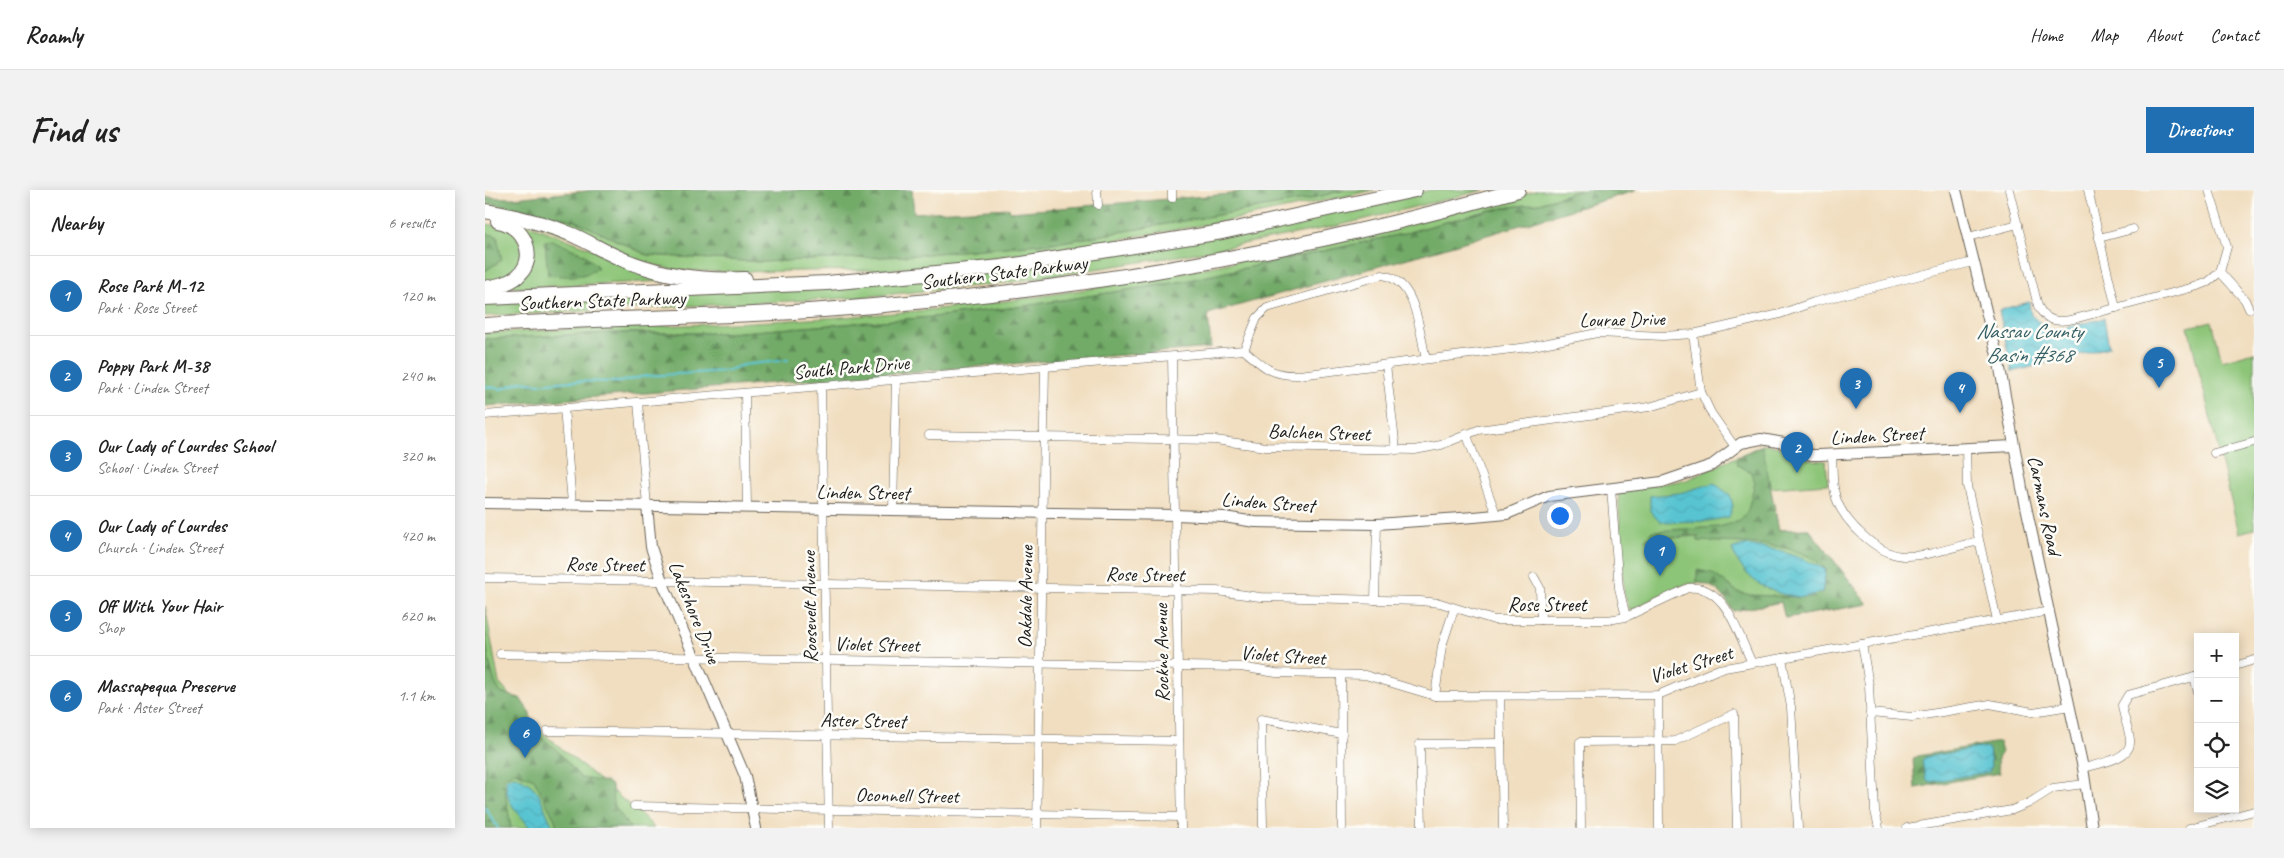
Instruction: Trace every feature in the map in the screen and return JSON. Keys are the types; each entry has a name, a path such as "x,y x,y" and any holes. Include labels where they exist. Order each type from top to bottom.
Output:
{"highway":[{"name":"Southern State Parkway","path":"485,298 700,290 890,278 1063,259 1222,232 1415,190"},
{"name":"Southern State Parkway","path":"485,325 698,317 853,308 1051,287 1120,277 1290,246 1518,190"},
{"path":"485,211 545,225 574,236 631,263 659,272 689,277 741,279 812,275 890,278"},
{"path":"485,218 507,223 517,228 526,242 527,253 524,267 514,279 504,284 485,288"}],"street":[{"path":"1097,190 1098,205"},
{"name":"Carmans Road","path":"1956,190 1999,363 2014,446 2083,768 2092,828"},
{"path":"2009,190 2038,306 2048,318 2063,322 2198,286 2208,282 2221,272 2227,247 2209,190"},
{"path":"2088,190 2116,308"},
{"path":"1967,237 2018,224"},
{"path":"2099,238 2133,229"},
{"name":"Lourae Drive","path":"1244,350 1267,370 1284,376 1528,347 1597,332 1663,336 1693,334 1781,314 1814,302 1973,262"},
{"path":"2221,272 2245,300 2249,309"},
{"path":"1244,350 1257,318 1267,308 1383,276 1397,279 1407,290 1426,359"},
{"path":"1693,334 1701,392 1711,413 1735,447"},
{"name":"South Park Drive","path":"485,415 1244,350"},
{"name":"Rockne Avenue","path":"1172,357 1181,828"},
{"path":"1386,364 1396,450"},
{"name":"Oakdale Avenue","path":"1037,828 1045,368"},
{"path":"893,510 896,380"},
{"name":"Roosevelt Avenue","path":"821,386 829,828"},
{"path":"745,392 747,508"},
{"name":"Balchen Street","path":"929,435 1215,440 1266,447 1396,450 1431,448 1466,433 1495,427 1649,408 1701,392"},
{"name":"Lakeshore Drive","path":"638,402 651,547 662,581 745,776 756,828"},
{"path":"563,408 572,504"},
{"path":"1466,433 1496,514"},
{"name":"Linden Street","path":"485,503 1223,516 1255,522 1377,524 1496,514 1518,510 1549,496 1662,482 1712,465 1741,443 1761,439 1784,443 1811,455 2014,446"},
{"path":"2214,453 2254,442"},
{"path":"1966,449 1967,486 1997,620"},
{"path":"1832,455 1834,487 1839,503 1866,538 1882,550 1894,555 1914,556 1979,541"},
{"path":"1611,489 1619,588 1626,617"},
{"path":"1375,600 1377,524"},
{"path":"1534,577 1540,588 1541,620"},
{"name":"Rose Street","path":"485,578 1217,591 1260,597 1440,603 1493,620 1608,620 1626,617 1688,588 1706,589 1723,603 1752,663"},
{"path":"1435,696 1442,646 1454,609"},
{"name":"Violet Street","path":"500,654 1241,667 1276,673 1365,675 1435,696 1658,695 1719,669 2050,611"},
{"path":"1862,644 1869,685 1875,811 1879,828"},
{"path":"1783,658 1791,707 1797,828"},
{"path":"2239,665 2254,660"},
{"path":"1341,675 1342,828"},
{"path":"2083,768 2114,759 2129,748 2130,742 2122,705 2128,694 2194,677"},
{"path":"1658,695 1659,828"},
{"path":"1500,696 1503,828"},
{"path":"1870,713 1913,717 1990,704 2033,712 2070,706"},
{"path":"1581,828 1580,742 1675,741 1733,714 1737,828"},
{"path":"1263,828 1261,719 1341,734"},
{"name":"Aster Street","path":"547,730 1179,741"},
{"path":"1422,828 1420,744 1501,743"},
{"path":"1907,828 2012,810 2029,803 2053,788 2085,784"},
{"name":"Oconnell Street","path":"634,806 1180,816"},
{"path":"2189,828 2254,811"}],"green space":[{"path":"597,190 912,190 914,213 1009,208 1010,212 1230,194 1244,190 1344,190 1310,199 1062,242 903,256 760,262 647,255 576,221 485,201 485,197 512,198"},
{"path":"1344,190 1375,190 1227,221 1092,244 928,266 881,270 723,272 675,270 642,262 485,206 485,201 576,221 647,255 760,262 903,256 1062,242 1310,199"},
{"path":"1430,190 1484,190 1337,226 1185,255 1006,283 852,298 485,316 485,304 924,279 1397,199"},
{"path":"1539,190 1581,190 1539,203 1490,210 1402,234 1185,281 1018,307 933,317 729,333 610,333 485,339 485,333 753,322 887,314 1020,299 1216,266 1410,222"},
{"path":"1581,190 1638,190 1437,250 1208,314 1211,348 485,406 485,339 610,333 729,333 933,317 1018,307 1185,281 1402,234 1490,210 1539,203"},
{"path":"524,223 668,277 667,281 514,288 511,285 530,266 518,226"},
{"path":"485,224 503,226 511,231 520,242 522,257 518,271 512,276 485,283"},
{"path":"485,233 497,236 502,260 485,271"},
{"path":"552,240 586,255 598,267 581,275 548,275 545,241"},
{"path":"2212,321 2222,361 2254,352 2254,529 2239,533 2188,327"},
{"path":"1762,445 1778,447 1817,461 1826,461 1828,484 1770,488 1779,530 1809,529 1868,604 1785,618 1781,602 1733,611 1720,591 1709,585 1698,583 1674,588 1630,611 1624,593 1618,490 1687,480"},
{"path":"1762,445 1779,530 1809,529 1868,604 1785,618 1781,602 1733,611 1719,592 1710,586 1697,582 1697,570 1712,573 1738,592 1751,595 1800,597 1822,592 1826,570 1815,560 1801,553 1767,545 1698,541 1698,536 1645,540 1652,531 1719,527 1740,521 1748,510 1755,482 1750,471 1737,465 1736,459"},
{"path":"485,606 499,683 544,734 645,818 654,828 485,828"},
{"path":"485,627 488,656 495,683 501,693 520,698 530,713 533,731 556,749 581,778 607,782 612,786 613,804 630,828 557,828 555,820 534,779 514,772 503,779 511,828 485,828"},
{"path":"1999,742 2002,752 1997,762 2000,773 1915,788 1913,759 1917,756"}],"water":[{"name":"Nassau County Basin #368","path":"2029,302 2031,315 2048,329 2058,330 2104,318 2109,347 2012,372 1999,310"},
{"path":"1714,483 1730,495 1733,506 1729,517 1708,521 1660,522 1650,511 1650,496 1680,493"},
{"path":"1743,545 1786,553 1826,570 1822,592 1799,597 1777,592 1758,583 1743,568 1732,549"},
{"path":"1985,747 1989,749 1991,767 1989,772 1930,782 1926,780 1922,762 1925,757"},
{"path":"514,776 524,781 536,791 554,828 530,828 516,811 507,795 506,788 506,779"}],"waterway":[{"path":"485,386 501,389 521,382 537,384 570,381 619,382 645,376 726,371 743,365 788,360"},
{"path":"485,807 498,828"}],"place":[{"name":"Off With Your Hair","path":"2159,388"},
{"name":"Our Lady of Lourdes School","path":"1856,409"},
{"name":"Our Lady of Lourdes","path":"1960,413"},
{"name":"Poppy Park M-38","path":"1797,473"},
{"name":"Rose Park M-12","path":"1660,576"},
{"name":"Massapequa Preserve","path":"525,758"}]}
